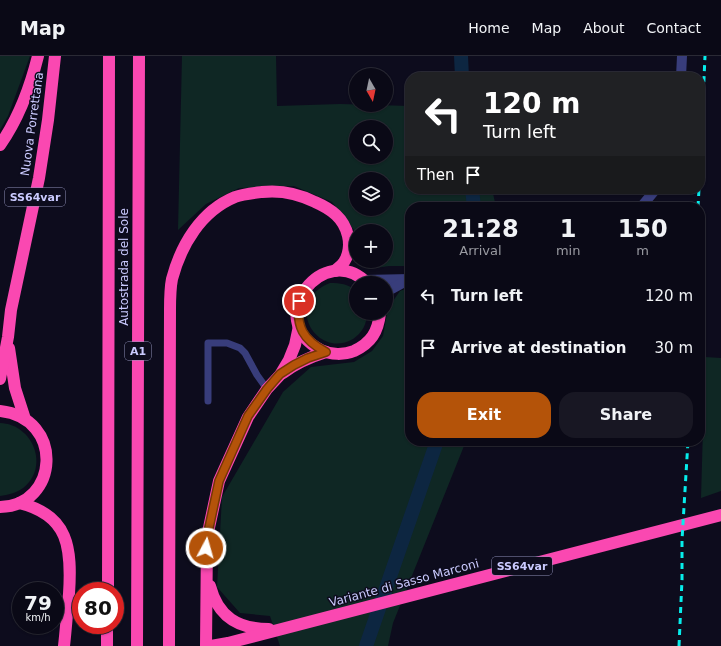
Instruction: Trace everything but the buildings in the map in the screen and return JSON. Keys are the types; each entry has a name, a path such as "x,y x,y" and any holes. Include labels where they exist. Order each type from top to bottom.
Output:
{"highway":[{"path":"0,145 17,117 32,80 38,56"},
{"name":"Nuova Porrettana","path":"8,337 11,310 39,178 48,120 55,56"},
{"name":"Autostrada del Sole","path":"108,582 109,56"},
{"name":"Autostrada del Sole","path":"137,646 139,56"},
{"path":"169,646 170,310 172,280 186,244 200,223 220,205 235,197 251,193 283,192 302,196 324,206 338,216 346,230 349,247 344,262 336,271"},
{"path":"359,276 356,274 336,271 323,274 312,280 304,290 299,301 297,314 299,326 305,337 314,346 326,352 339,354 352,352 364,346 373,337 379,325 379,320"},
{"path":"206,646 207,537 219,481 248,416 289,360 295,345 299,326"},
{"path":"0,379 8,337"},
{"name":"SS64var","path":"8,337 15,388 26,419"},
{"path":"280,374 308,358 326,352"},
{"name":"SS64var","path":"0,411 12,412 26,419 36,429 44,441 47,455 46,470 40,484 31,495 19,503 2,510"},
{"path":"19,503 32,506 46,514 56,522 65,535 69,551 70,567 64,646"},
{"name":"Variante di Sasso Marconi","path":"211,646 721,515"},
{"path":"206,570 215,602 220,609 231,618 244,626 257,629 282,629"},
{"path":"107,634 107,646"}],"street":[{"path":"681,72 682,56"},
{"path":"645,202 652,194"},
{"path":"393,280 405,279"},
{"path":"393,288 405,282"}],"lane":[{"path":"208,400 208,343 226,343 240,348 267,389"}],"green space":[{"path":"0,56 30,56 8,116 0,130"},
{"path":"182,56 276,56 277,106 349,104 349,112 393,112 393,106 405,106 405,194 493,194 495,202 405,202 405,266 393,266 393,224 349,224 332,202 294,186 239,188 206,204 178,230"},
{"path":"330,283 349,286 349,320 366,320 359,334 353,339 340,343 327,342 317,336 310,326 307,315 308,303 316,292"},
{"path":"405,289 405,446 464,446 393,623 388,646 280,646 270,616 240,613 217,587 222,497 283,392 311,367 354,362 372,351 383,336 386,320 393,320 393,301 400,291"},
{"path":"705,357 721,358 721,491 701,498 702,446 705,446"},
{"path":"0,423 12,425 29,438 34,448 36,458 35,469 31,479 23,488 12,494 0,496"}],"waterway":[{"path":"461,56 462,72"},
{"path":"473,194 473,202"},
{"path":"366,646 435,446"}],"railway":[{"path":"704,72 705,56"},
{"path":"698,202 699,194"},
{"path":"679,646 682,540 688,446"}],"route":[{"path":"206,548 219,481 248,416 267,389 280,374 308,358 326,352 314,346 305,337 299,326 297,314 299,301"}]}
